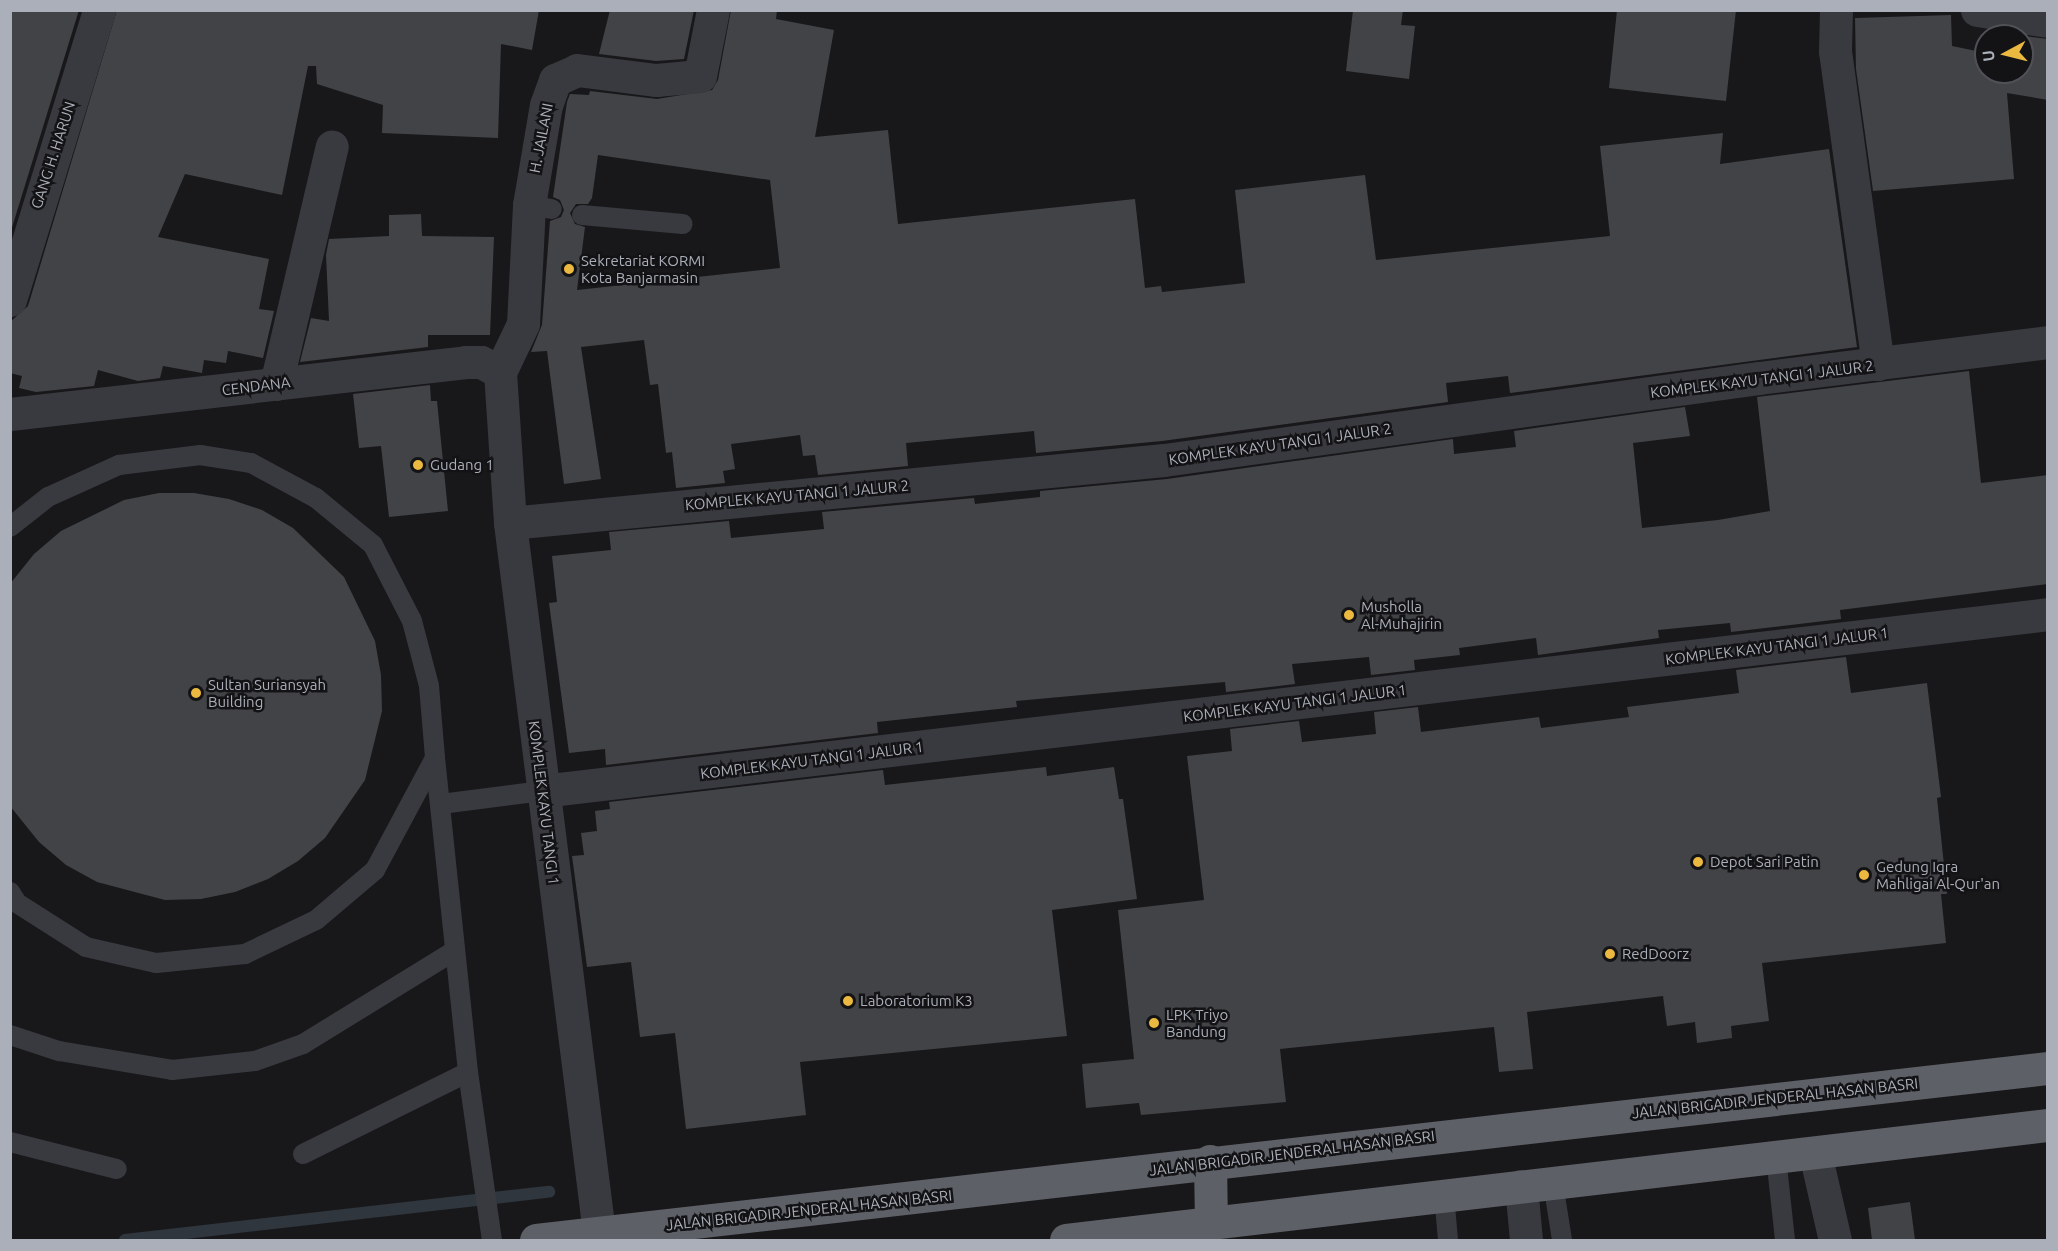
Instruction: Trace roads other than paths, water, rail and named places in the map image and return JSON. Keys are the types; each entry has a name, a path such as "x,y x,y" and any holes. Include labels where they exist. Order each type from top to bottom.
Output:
{"highway":[{"name":"JALAN BRIGADIR JENDERAL HASAN BASRI","path":"536,1240 953,1195 1210,1161 2048,1068"},
{"path":"1066,1240 1212,1232 1444,1195 2048,1125"},
{"path":"1210,1161 1212,1232"}],"street":[{"name":"GANG H. HARUN","path":"10,300 99,10"},
{"name":"H. JAILANI","path":"500,372 523,324 540,207 546,105 555,80 577,70 656,80 700,76 713,10"},
{"path":"1836,10 1835,51 1878,364"},
{"path":"1977,10 2048,21"},
{"path":"276,384 332,146"},
{"name":"KOMPLEK KAYU TANGI 1 JALUR 2","path":"510,523 1164,460 2048,342"},
{"name":"CENDANA","path":"10,414 466,362 481,362 500,372"},
{"name":"KOMPLEK KAYU TANGI 1","path":"500,372 510,523 599,1232"},
{"name":"KOMPLEK KAYU TANGI 1 JALUR 1","path":"542,791 2048,614"},
{"path":"1815,1153 1835,1240"},
{"path":"1521,1186 1526,1240"}],"lane":[{"path":"582,215 683,224"},
{"path":"10,527 48,496 118,465 200,455 251,463 316,498 373,545 412,621 429,686 454,951 468,1072 492,1240"},
{"path":"13,904 86,947 156,963 246,954 316,920 375,870 435,758"},
{"path":"441,804 542,791"},
{"path":"10,1035 59,1051 172,1070 255,1061 303,1044 454,951"},
{"path":"303,1154 468,1072"},
{"path":"10,1142 117,1168"},
{"path":"1776,1157 1785,1240"},
{"path":"1553,1183 1562,1240"},
{"path":"1444,1195 1448,1240"}],"waterway":[{"path":"125,1240 549,1192"}],"place":[{"name":"Sekretariat KORMI Kota Banjarmasin","path":"569,269"},
{"name":"Gudang 1","path":"418,465"},
{"name":"Musholla Al-Muhajirin","path":"1349,615"},
{"name":"Sultan Suriansyah Building","path":"196,693"},
{"name":"Depot Sari Patin","path":"1698,862"},
{"name":"Gedung Iqra Mahligai Al-Qur'an","path":"1864,875"},
{"name":"RedDoorz","path":"1610,954"},
{"name":"Laboratorium K3","path":"848,1001"},
{"name":"LPK Triyo Bandung","path":"1154,1023"}]}
